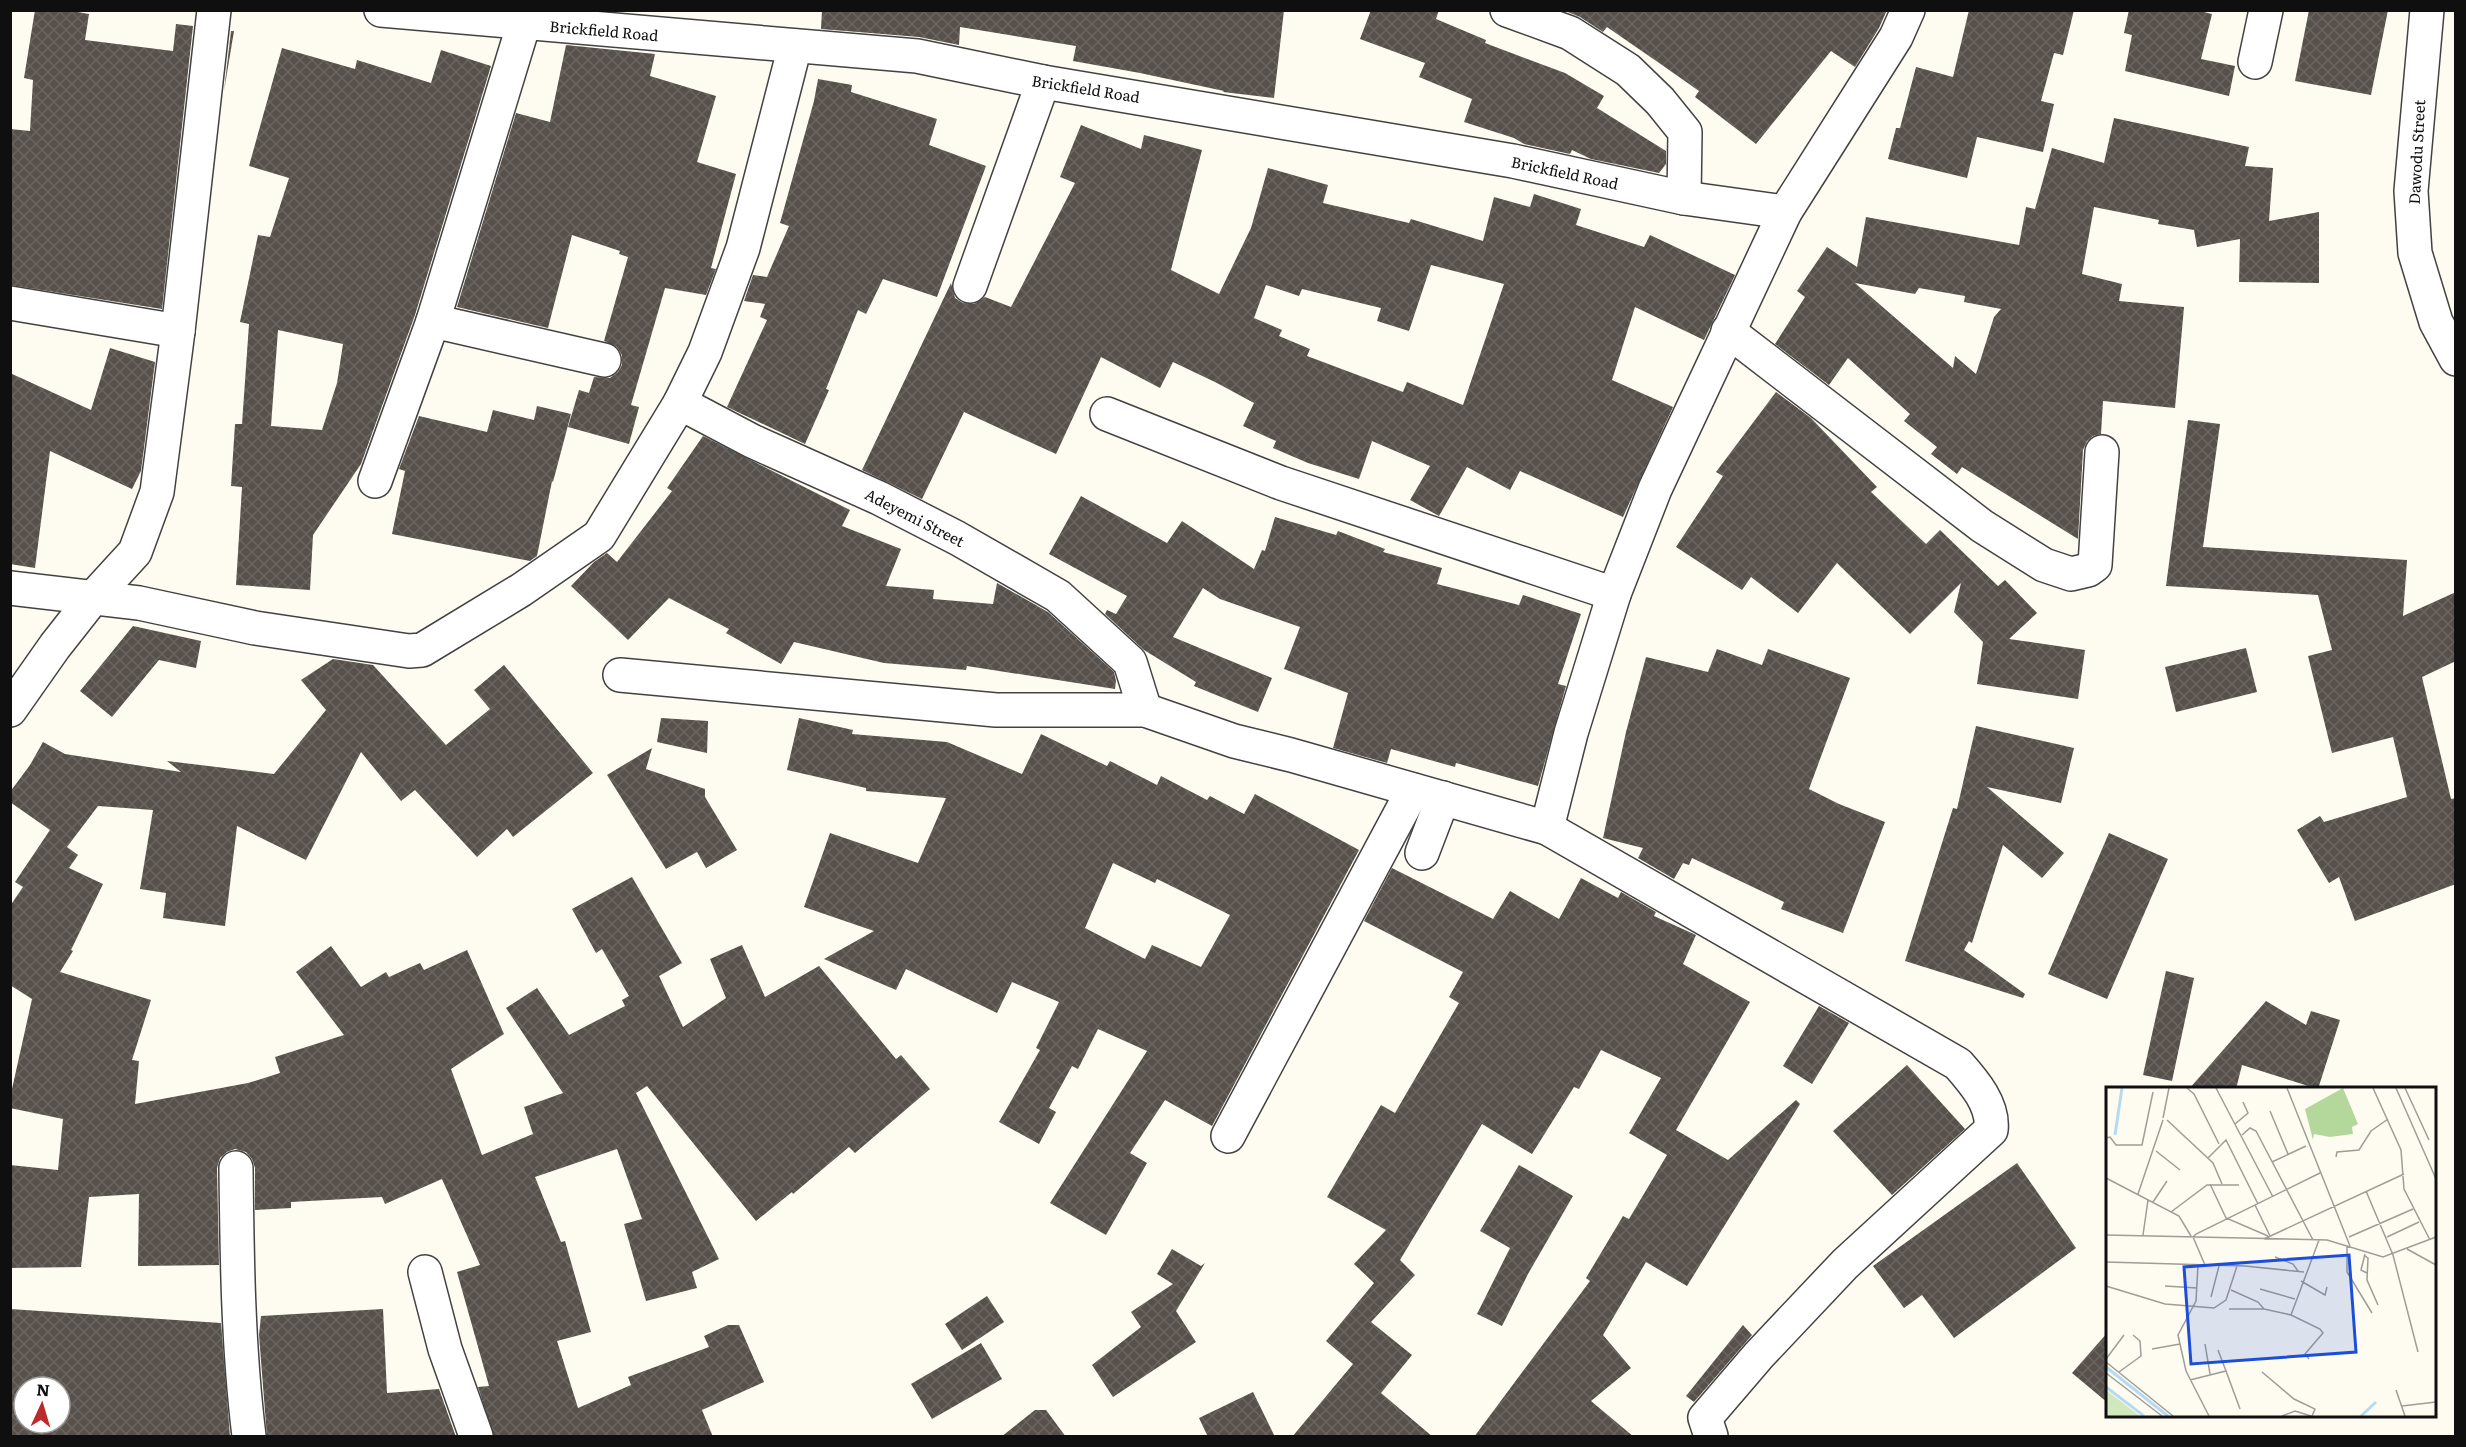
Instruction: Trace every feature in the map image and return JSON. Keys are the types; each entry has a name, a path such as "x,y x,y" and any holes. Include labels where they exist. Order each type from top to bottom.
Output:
{"street":[{"path":"10,710 55,646 92,599 135,552 157,492 178,331 214,10"},
{"name":"Brickfield Road","path":"381,10 916,56 1043,82 1501,159 1684,198 1785,212"},
{"path":"1507,10 1570,33 1628,70 1660,101 1685,132 1684,198"},
{"path":"1547,828 1571,733 1614,594 1655,489 1785,212 1896,37 1908,10"},
{"path":"2255,62 2266,10"},
{"name":"Dawodu Street","path":"2427,10 2411,191 2415,253 2436,322 2456,359"},
{"path":"375,481 433,321 524,23"},
{"path":"10,588 150,606 255,628 409,651 422,650 521,590 599,536 680,403 705,352 744,248 795,46"},
{"path":"970,286 1043,82"},
{"path":"10,303 178,331"},
{"path":"433,321 604,360"},
{"path":"1728,332 1982,526 2044,565 2070,574 2088,570 2095,565 2102,452"},
{"name":"Adeyemi Street","path":"680,403 752,441 879,498 957,538 1058,596 1130,662 1145,710"},
{"path":"1107,414 1281,483 1614,594"},
{"path":"620,675 996,710 1145,710 1234,741 1292,755 1547,828 1958,1064 1979,1089 1992,1119 1991,1130 1845,1264 1759,1355 1705,1418 1711,1437"},
{"path":"1422,853 1428,794"},
{"path":"1228,1136 1428,794"},
{"path":"236,1168 237,1284 242,1381 249,1437"},
{"path":"425,1272 445,1349 476,1437"}],"building":[{"path":"35,10 66,10 89,14 85,40 173,51 176,24 193,26 162,309 10,285 10,129 30,131 33,80 24,78"},
{"path":"822,10 1284,10 1274,98 1223,92 1140,73 1073,61 1076,46 960,27 959,45 919,37 821,29"},
{"path":"1371,10 1439,10 1436,19 1486,40 1485,43 1565,73 1604,96 1597,108 1666,151 1666,164 1659,173 1591,159 1572,150 1570,154 1524,144 1514,138 1464,122 1472,99 1419,77 1425,63 1360,39"},
{"path":"1563,10 1887,10 1879,28 1855,67 1831,51 1756,144 1695,97 1699,91 1662,65 1607,27 1603,32 1580,17"},
{"path":"1969,10 2074,10 2063,55 2054,53 2041,101 2054,104 2043,152 1977,137 1967,178 1888,159 1896,128 1900,128 1916,67 1953,77"},
{"path":"2129,10 2196,10 2212,14 2201,59 2235,66 2229,96 2125,71 2132,35 2124,33"},
{"path":"2309,10 2388,10 2371,95 2295,81"},
{"path":"231,31 234,31 224,91"},
{"path":"566,45 655,54 650,76 716,96 697,162 736,174 711,268 716,269 706,295 665,288 631,405 639,407 629,444 568,427 579,390 589,393 594,377 610,378 618,372 622,365 622,355 617,347 604,341 628,257 619,254 620,251 572,235 548,328 457,307 516,113 550,122"},
{"path":"282,48 355,69 357,60 431,83 441,50 491,66 415,315 361,464 313,535 310,590 236,585 242,487 231,486 235,424 242,424 249,324 240,322 258,235 270,237 289,178 249,166","holes":["278,330 343,344 337,383 322,430 271,426"]},
{"path":"818,79 852,85 851,92 937,119 929,145 986,166 937,297 883,279 866,314 858,310 826,389 829,390 805,444 727,407 767,320 760,317 765,304 744,301 753,275 767,277 789,226 780,223"},
{"path":"2114,118 2249,147 2245,166 2273,168 2269,221 2319,212 2319,283 2239,282 2240,239 2197,247 2194,230 2158,224 2159,220 2094,207 2082,274 2122,284 2119,301 2184,307 2175,408 2103,401 2101,434 2087,441 2083,450 2078,539 1962,467 1957,474 1931,454 1937,447 1904,421 1910,414 1848,358 1829,385 1775,344 1805,297 1797,291 1827,247 1857,267 1866,217 2019,245 2026,207 2035,209 2052,148 2104,163","holes":["1855,283 1915,294 1919,288 1965,296 1964,302 2001,309 1994,317 1976,374 1955,356 1953,368"]},
{"path":"1081,125 1141,149 1144,135 1202,150 1171,270 1219,294 1251,228 1268,168 1328,185 1323,203 1409,223 1411,219 1483,241 1494,197 1530,207 1534,194 1581,209 1576,225 1644,247 1650,235 1735,275 1704,340 1635,307 1612,380 1673,407 1623,517 1520,471 1510,490 1467,467 1439,516 1410,500 1430,466 1372,441 1359,479 1308,463 1273,448 1276,441 1243,426 1254,403 1217,383 1173,362 1160,388 1101,357 1056,454 964,412 922,499 862,470 951,283 955,298 963,303 974,304 985,297 1011,307 1075,183 1060,177","holes":["1431,265 1504,284 1463,405 1407,382 1403,392 1307,356 1310,349 1279,336 1282,330 1254,318 1266,285 1299,296 1302,289 1381,308 1377,321 1409,331"]},
{"path":"110,348 155,362 141,471 132,489 50,451 35,568 10,564 10,373 91,410"},
{"path":"1776,392 1811,418 1877,487 1871,492 1926,544 1940,530 1998,586 2005,580 2037,613 2009,639 2085,650 2078,699 1977,684 1983,642 1954,612 1961,583 1910,634 1837,563 1798,613 1751,577 1742,590 1676,547 1723,476 1716,472"},
{"path":"537,406 571,414 552,481 537,556 530,561 392,534 405,471 399,469 419,416 487,432 493,410 534,420"},
{"path":"2188,420 2220,424 2203,547 2407,560 2403,616 2456,592 2456,661 2422,677 2451,799 2456,798 2456,884 2355,921 2339,877 2329,883 2297,830 2320,816 2324,822 2407,797 2393,737 2332,753 2308,656 2332,650 2318,595 2166,586"},
{"path":"703,436 850,510 842,526 901,549 886,586 934,590 933,599 993,604 997,583 1048,612 1114,672 1115,689 967,666 966,670 884,663 794,642 781,664 726,633 729,629 669,598 628,640 571,586 594,562 607,553 617,562 672,491 667,488"},
{"path":"1081,496 1167,543 1182,521 1254,569 1262,550 1265,551 1275,517 1336,535 1338,531 1385,549 1383,552 1442,568 1437,584 1519,605 1523,595 1581,614 1558,684 1566,686 1538,786 1456,763 1455,767 1391,749 1387,763 1333,748 1348,693 1284,669 1300,627 1220,599 1203,588 1173,637 1272,678 1258,712 1194,686 1196,682 1144,650 1105,614 1107,610 1116,614 1127,596 1049,554"},
{"path":"133,626 201,641 196,668 159,660 112,717 80,691"},
{"path":"2246,648 2257,692 2176,712 2165,667"},
{"path":"1717,649 1762,665 1768,649 1850,678 1809,789 1839,804 1885,822 1843,933 1781,909 1784,902 1692,858 1689,865 1683,863 1674,879 1638,858 1643,848 1603,838 1626,732 1646,657 1708,672"},
{"path":"333,659 373,665 446,745 490,709 474,690 504,665 593,773 513,837 507,829 477,857 415,790 401,801 361,752 306,860 237,826 225,926 163,918 166,893 140,889 153,810 98,806 67,847 78,855 69,868 103,884 71,950 73,951 60,972 151,1000 132,1060 139,1061 135,1104 248,1083 280,1073 275,1057 344,1035 296,972 331,946 361,987 386,972 389,977 420,963 424,970 467,950 504,1034 451,1069 482,1155 533,1134 524,1107 563,1093 506,1008 537,988 569,1035 625,1006 622,1000 629,996 602,949 596,953 572,909 632,877 682,963 659,976 683,1027 726,998 710,959 742,945 765,997 819,966 896,1059 901,1055 930,1089 855,1153 849,1147 793,1194 792,1192 756,1221 647,1086 636,1093 719,1259 692,1272 697,1288 646,1301 624,1224 642,1219 617,1149 535,1177 561,1242 565,1241 591,1332 557,1341 578,1408 631,1385 628,1377 709,1347 704,1336 728,1325 739,1325 764,1382 702,1410 713,1437 494,1437 478,1387 489,1386 457,1272 480,1265 442,1179 385,1204 382,1197 291,1202 291,1208 255,1210 255,1168 246,1152 235,1149 220,1158 217,1168 219,1265 138,1266 139,1194 89,1197 81,1267 10,1268 10,1165 58,1170 63,1119 10,1108 10,1098 32,999 10,985 10,906 23,887 15,882 50,830 10,802 10,792 30,765 43,742 65,754 181,772 167,761 274,774 326,710 301,680"},
{"path":"661,718 708,721 707,753 657,742"},
{"path":"799,718 853,730 852,734 947,742 1022,774 1041,734 1107,766 1110,761 1157,785 1161,776 1207,800 1210,796 1244,814 1255,794 1359,850 1212,1126 1165,1100 1130,1153 1147,1163 1106,1235 1050,1203 1147,1051 1098,1029 1078,1069 1072,1066 1049,1108 1056,1112 1039,1144 999,1122 1040,1050 1036,1048 1059,1002 1012,982 997,1013 906,969 896,990 824,959 874,931 804,907 830,833 918,863 946,798 866,791 866,788 787,770","holes":["1113,863 1155,883 1157,879 1230,915 1201,967 1152,945 1145,959 1085,928"]},
{"path":"1976,726 2074,748 2061,803 1987,787 2064,853 2042,878 2003,845 1972,943 1969,941 1964,950 2025,994 2023,998 1905,961 1953,808 1957,809"},
{"path":"652,748 646,769 705,789 705,797 737,850 706,868 697,852 666,869 607,775"},
{"path":"2109,833 2168,859 2107,999 2048,974"},
{"path":"1392,868 1493,919 1510,891 1559,919 1581,878 1618,898 1621,892 1656,912 1654,916 1696,935 1683,964 1750,1002 1676,1130 1728,1160 1796,1100 1800,1104 1687,1286 1646,1262 1603,1335 1631,1368 1591,1401 1634,1437 1474,1437 1590,1281 1586,1278 1623,1216 1629,1219 1667,1155 1629,1133 1661,1078 1601,1050 1579,1089 1574,1087 1532,1154 1482,1124 1400,1260 1415,1275 1371,1322 1412,1355 1381,1393 1433,1437 1292,1437 1353,1364 1326,1341 1374,1283 1354,1264 1386,1230 1327,1197 1381,1105 1395,1113 1459,1003 1449,997 1463,972 1364,921"},
{"path":"2166,971 2194,978 2172,1081 2143,1075"},
{"path":"2266,1001 2306,1025 2311,1011 2340,1020 2319,1087 2312,1087 2242,1065 2236,1087 2191,1087"},
{"path":"1819,1006 1849,1023 1812,1084 1783,1066"},
{"path":"1907,1065 1965,1129 1892,1195 1833,1131"},
{"path":"2017,1163 2076,1248 1954,1338 1922,1295 1904,1308 1873,1266"},
{"path":"1519,1165 1573,1196 1528,1274 1502,1326 1477,1314 1510,1248 1480,1231"},
{"path":"1172,1249 1201,1266 1205,1263 1176,1311 1196,1342 1113,1397 1092,1365 1141,1327 1131,1312 1173,1284 1157,1274"},
{"path":"987,1296 1004,1322 962,1350 945,1324"},
{"path":"10,1309 221,1323 230,1437 10,1437"},
{"path":"383,1309 387,1393 439,1389 456,1437 267,1437 259,1335 261,1316"},
{"path":"1743,1325 1752,1335 1694,1402 1686,1396"},
{"path":"2106,1334 2106,1401 2072,1373"},
{"path":"981,1343 1002,1379 932,1419 911,1384"},
{"path":"1253,1392 1275,1437 1208,1437 1199,1418"},
{"path":"1035,1410 1046,1410 1066,1437 1001,1437"}]}
